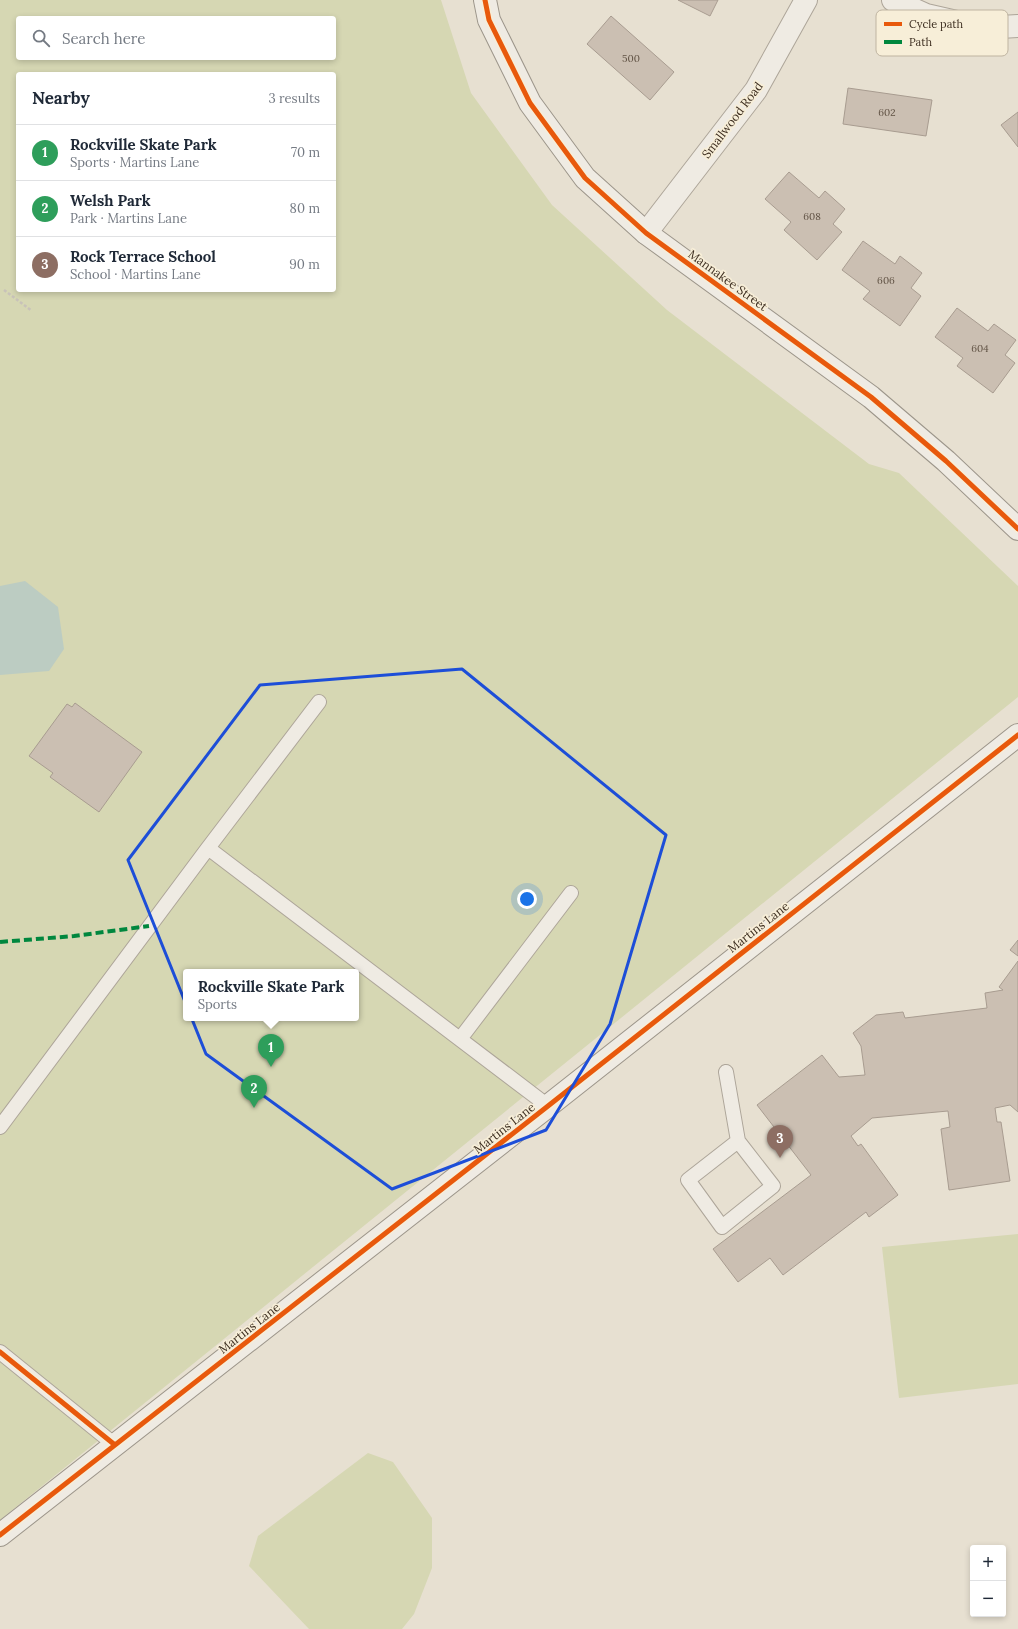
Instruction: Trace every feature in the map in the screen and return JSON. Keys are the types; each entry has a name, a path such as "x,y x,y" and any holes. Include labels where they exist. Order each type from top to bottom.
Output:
{"street":[{"name":"Mannakee Street","path":"485,0 489,20 530,103 585,178 646,233 871,397 946,461 1018,528"},
{"name":"Smallwood Road","path":"646,233 756,90 806,0"},
{"path":"893,0 915,10"},
{"path":"1008,27 1018,26"},
{"name":"Martins Lane","path":"0,1535 548,1106 1018,734"}],"lane":[{"path":"0,1127 237,808 319,702"},
{"path":"208,848 548,1106"},
{"path":"460,1039 571,893"},
{"path":"726,1072 738,1141 773,1186 722,1227 688,1180 738,1141"},
{"path":"0,1352 115,1445"}],"path":[{"path":"2,288 32,311"}],"highlighted area":[{"path":"462,669 666,835 610,1024 546,1130 392,1189 206,1054 128,860 260,685"}],"green space":[{"path":"0,0 441,0 471,93 552,205 667,310 869,464 899,473 1018,586 1018,697 0,1520"},
{"path":"1018,1234 1018,1384 899,1398 882,1247"},
{"path":"368,1453 393,1462 432,1518 432,1568 414,1614 402,1629 309,1629 249,1566 258,1536"}],"shaded area":[{"path":"25,581 58,607 64,649 49,671 0,675 0,586"}],"building":[{"path":"678,0 718,0 710,16"},
{"path":"611,16 674,72 650,100 587,44"},
{"path":"848,88 932,100 926,136 843,124"},
{"path":"1018,112 1018,147 1001,125"},
{"path":"789,172 819,198 825,191 845,209 833,224 842,232 817,260 784,230 791,222 765,199"},
{"path":"863,241 895,264 900,256 922,273 911,288 921,296 900,326 863,299 870,291 842,270"},
{"path":"957,308 988,331 994,324 1016,340 1005,355 1015,363 993,393 957,366 963,358 935,337"},
{"path":"75,703 142,752 99,812 50,777 53,773 29,756 67,704 72,707"},
{"path":"1018,940 1018,956 1010,950"},
{"path":"1018,961 1018,1112 1010,1105 995,1108 997,1122 1001,1122 1010,1181 949,1190 941,1129 950,1127 948,1111 872,1118 851,1136 858,1146 861,1144 898,1195 869,1217 866,1212 783,1275 770,1258 738,1282 713,1249 811,1175 757,1105 822,1055 839,1077 865,1075 861,1046 853,1033 876,1015 903,1012 905,1018 987,1008 985,993 1003,990 999,987"}],"marked path":[{"path":"0,942 74,936 149,926"}],"cycle path":[{"path":"485,0 489,20 530,103 585,178 646,233 871,397 946,461 1018,529"},
{"path":"0,1535 548,1106 1018,735"},
{"path":"0,1352 115,1445"}],"place":[{"name":"Rockville Skate Park","path":"271,1067"},
{"name":"Welsh Park","path":"254,1108"},
{"name":"Rock Terrace School","path":"780,1158"}]}
